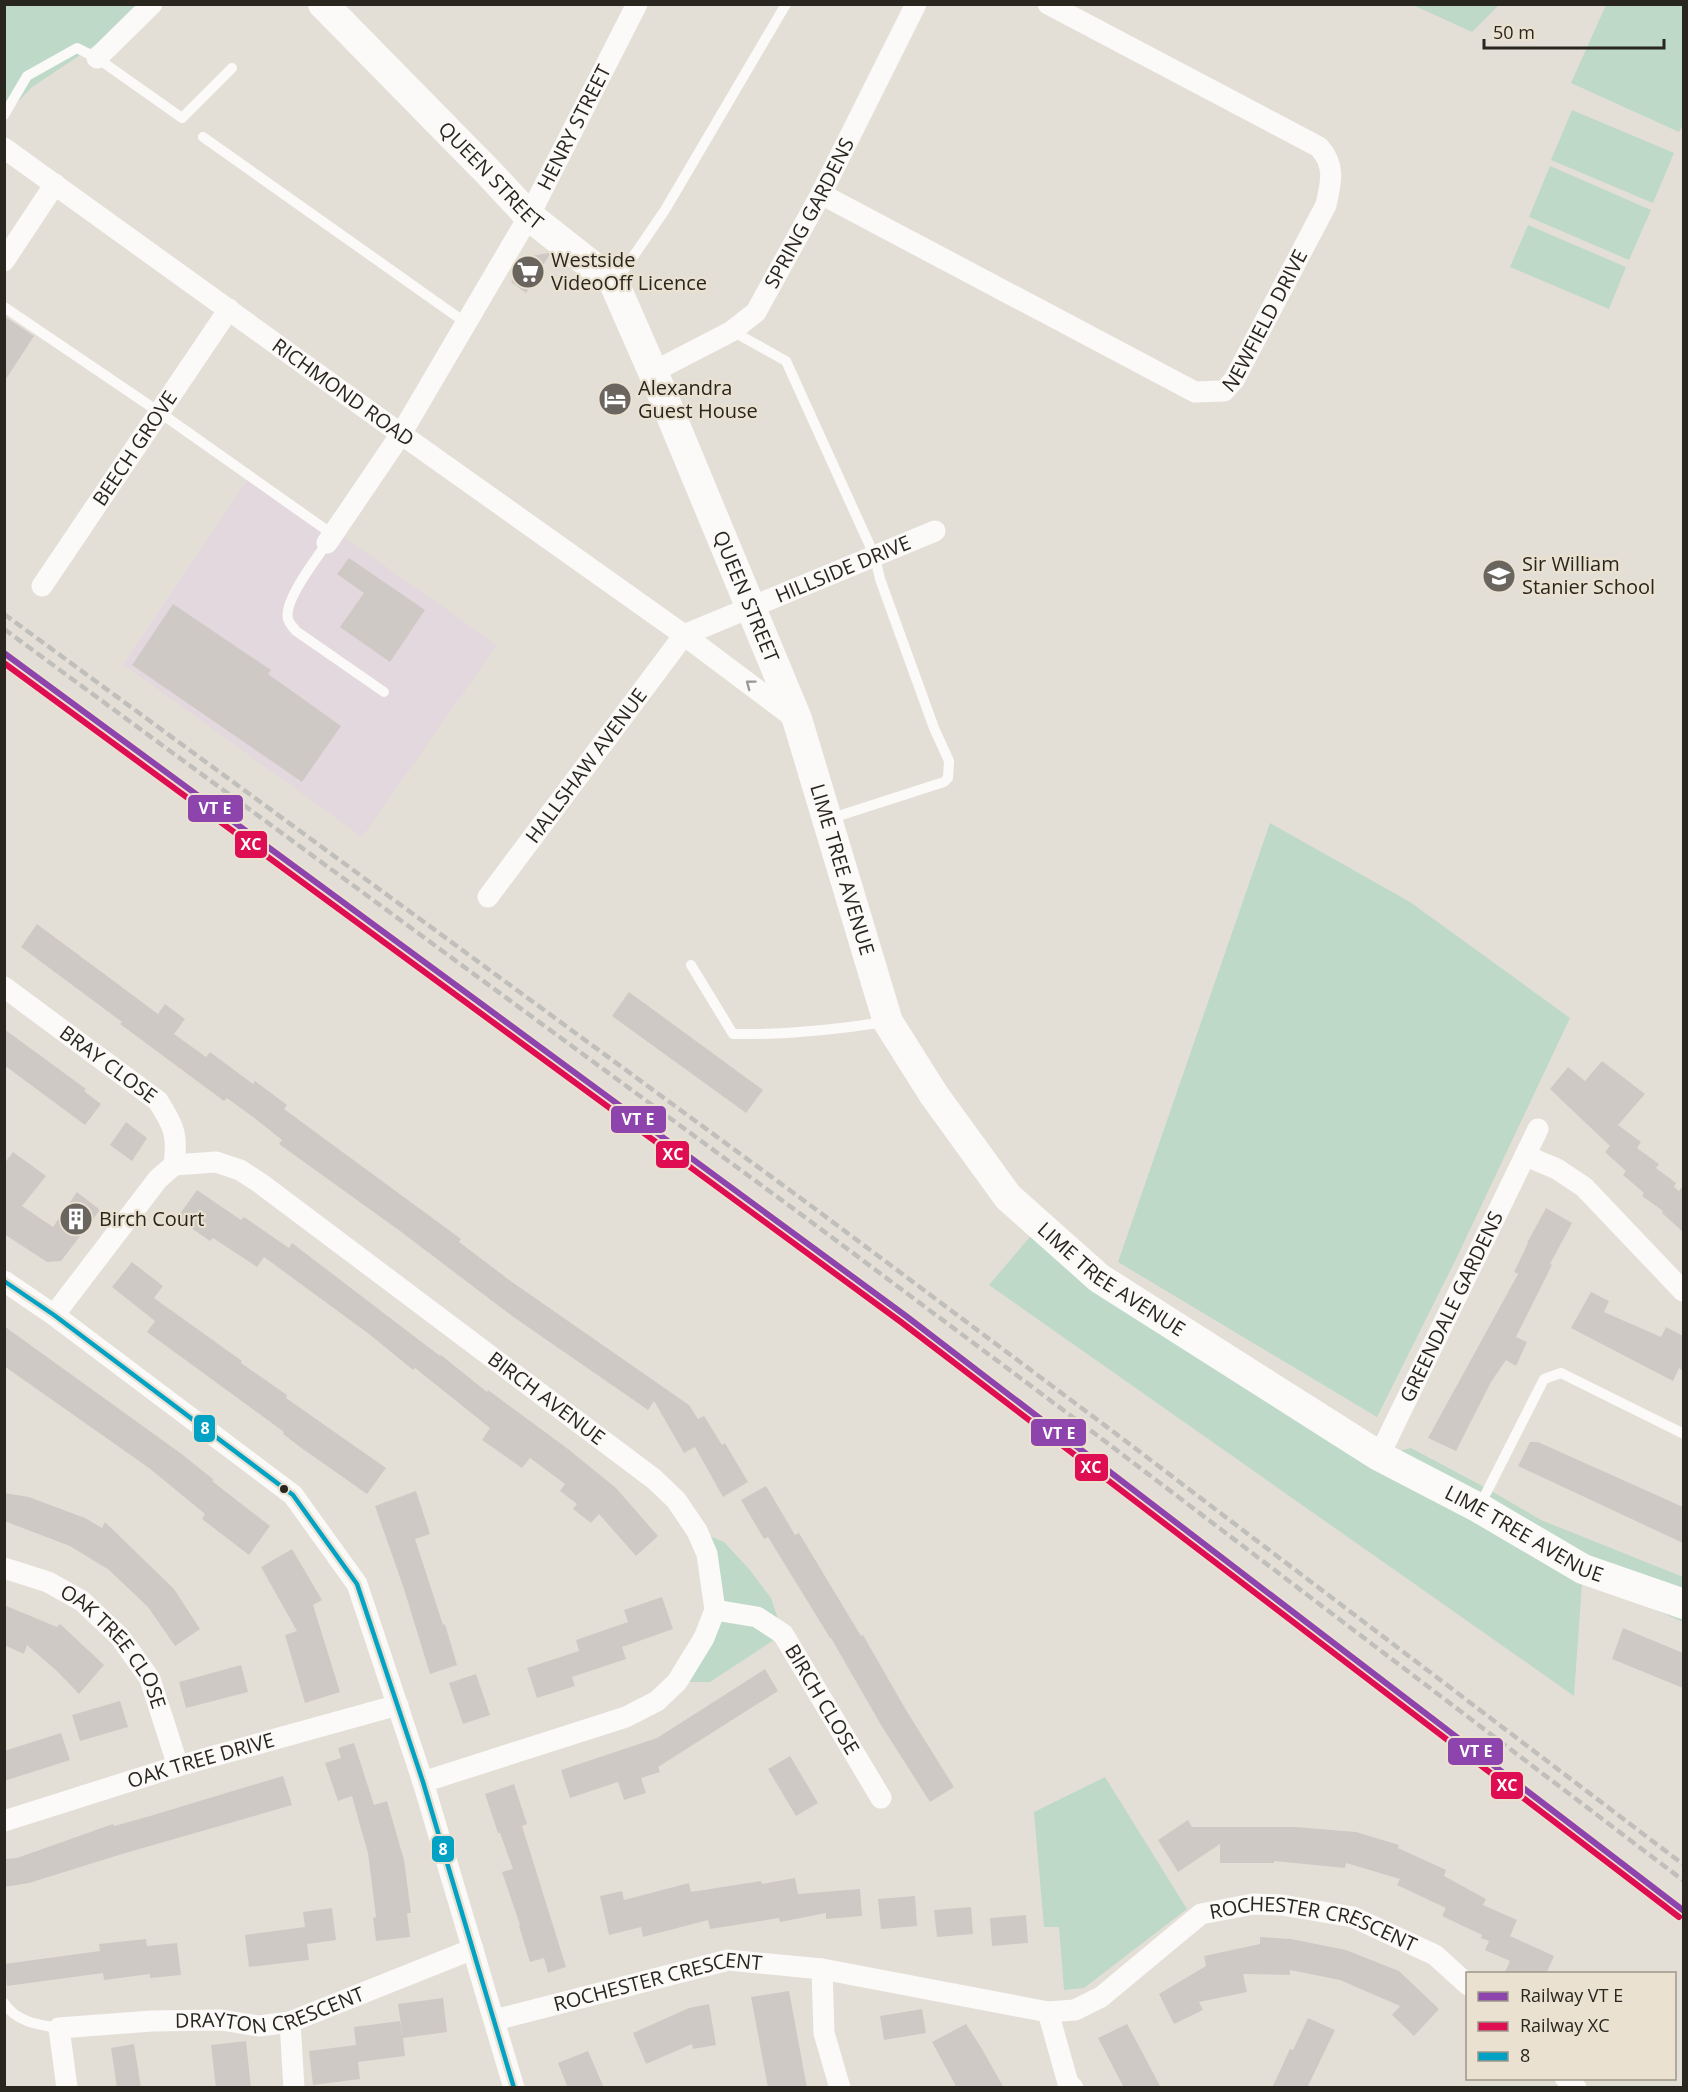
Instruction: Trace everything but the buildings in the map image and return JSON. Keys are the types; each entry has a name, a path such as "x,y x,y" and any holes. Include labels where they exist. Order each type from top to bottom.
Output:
{"street":[{"path":"97,58 152,4"},
{"name":"QUEEN STREET","path":"323,4 529,216 614,283 797,719"},
{"name":"HENRY STREET","path":"329,539 401,434 529,216 637,4"},
{"name":"SPRING GARDENS","path":"653,372 732,331 756,312 821,194 916,4"},
{"name":"NEWFIELD DRIVE","path":"821,194 1195,392 1224,391 1234,380 1326,205 1332,176 1326,154 1319,147 1048,4"},
{"name":"RICHMOND ROAD","path":"4,148 684,635 797,719"},
{"path":"4,261 55,184"},
{"name":"BEECH GROVE","path":"42,586 229,309"},
{"name":"HILLSIDE DRIVE","path":"751,609 935,531"},
{"path":"684,635 751,609"},
{"name":"HALLSHAW AVENUE","path":"488,897 684,635"},
{"name":"LIME TREE AVENUE","path":"797,719 888,1022 934,1095 1008,1197 1099,1278 1379,1456 1479,1508 1583,1569 1683,1604"},
{"name":"BRAY CLOSE","path":"4,987 158,1101 170,1120 177,1143 174,1165"},
{"name":"GREENDALE GARDENS","path":"1379,1456 1538,1129"},
{"path":"1526,1156 1557,1169 1584,1186 1683,1291"},
{"name":"BIRCH AVENUE","path":"174,1165 216,1162 240,1170 260,1183 654,1479 676,1500 697,1531 707,1554 715,1610 704,1638 684,1672 657,1701 626,1717 423,1782"},
{"path":"54,1315 159,1179 174,1165"},
{"path":"4,1281 54,1315 293,1495 357,1584 423,1782 514,2088"},
{"name":"OAK TREE CLOSE","path":"4,1568 48,1582 82,1601 120,1637 150,1678 178,1766"},
{"name":"BIRCH CLOSE","path":"715,1610 757,1617 783,1634 881,1798"},
{"name":"OAK TREE DRIVE","path":"4,1821 178,1766 398,1705"},
{"name":"ROCHESTER CRESCENT","path":"495,2020 728,1960 822,1969 1048,2012 1075,2010 1101,1997 1201,1914 1252,1904 1282,1905 1353,1917 1435,1955 1466,1984"},
{"name":"DRAYTON CRESCENT","path":"59,2028 152,2021 221,2020 260,2026 290,2022 473,1949"},
{"path":"822,1969 824,2033 840,2088"},
{"path":"1048,2012 1068,2083 1073,2088"},
{"path":"290,2022 294,2088"},
{"path":"59,2028 67,2088"}],"lane":[{"path":"614,283 665,210 786,4"},
{"path":"4,115 27,76 77,48 97,58 182,118 232,68"},
{"path":"203,137 466,323"},
{"path":"4,307 159,412 329,539 292,596 288,606 288,618 296,631 384,692"},
{"path":"732,331 786,361 875,557 880,579 930,717 949,761 950,771 944,782 826,820"},
{"path":"692,965 733,1034 822,1031 888,1022"},
{"path":"1479,1508 1544,1379 1561,1373 1683,1434"},
{"path":"4,2003 9,2011 34,2024 59,2028"}],"shaded area":[{"path":"249,477 355,545 497,645 362,837 123,664"}],"green space":[{"path":"5,5 141,5 103,40 32,87 5,115"},
{"path":"1413,5 1499,5 1472,32"},
{"path":"1606,5 1683,5 1684,123 1679,132 1571,83"},
{"path":"1572,110 1674,153 1653,203 1551,160"},
{"path":"1550,166 1651,210 1629,260 1529,217"},
{"path":"1528,225 1626,267 1609,309 1510,267"},
{"path":"1270,823 1410,902 1570,1018 1457,1257 1377,1417 1118,1262"},
{"path":"1040,1225 1379,1456 1411,1448 1541,1520 1683,1577 1683,1622 1633,1600 1583,1569 1574,1696 989,1285"},
{"path":"697,1531 724,1542 749,1569 771,1598 783,1634 710,1682 677,1682 715,1610"},
{"path":"1105,1777 1187,1909 1084,1988 1064,1990 1059,1927 1044,1927 1034,1812"}],"railway":[{"path":"4,614 814,1208 1111,1430 1684,1865"},
{"path":"4,629 806,1218 1102,1439 1684,1881"}],"transit line":[{"path":"4,653 906,1316 1684,1911"},
{"name":"8","path":"4,1281 54,1315 293,1495 357,1584 423,1782 514,2088"}],"rail line":[{"name":"XC","path":"4,663 901,1322 1679,1917"}],"place":[{"name":"Westside VideoOff Licence","path":"528,272"},
{"name":"Alexandra Guest House","path":"615,399"},
{"name":"Sir William Stanier School","path":"1499,576"},
{"name":"Birch Court","path":"76,1219"}]}
